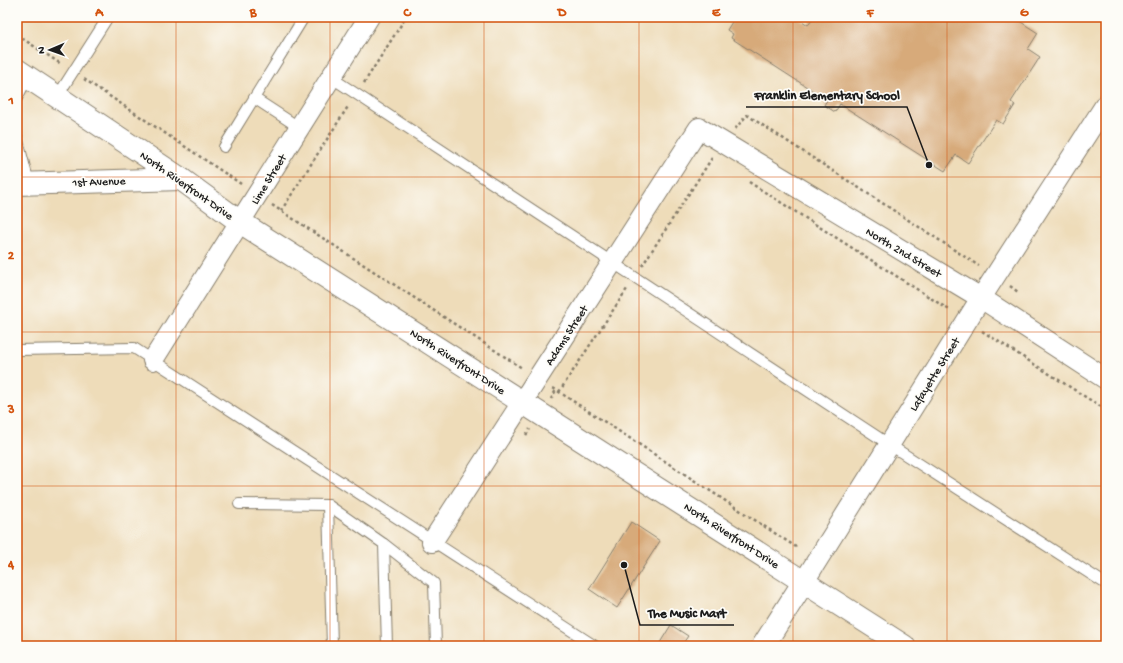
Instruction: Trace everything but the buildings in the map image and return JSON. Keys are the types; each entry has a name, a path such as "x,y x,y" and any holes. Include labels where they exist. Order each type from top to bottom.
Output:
{"main road":[{"name":"North Riverfront Drive","path":"23,74 181,179 240,222 803,583 904,646"},
{"name":"1st Avenue","path":"23,183 181,179"},
{"name":"Lafayette Street","path":"763,646 803,583"}],"street":[{"name":"Lime Street","path":"153,360 369,17"},
{"name":"Lafayette Street","path":"803,583 981,298 1106,104"},
{"name":"Adams Street","path":"432,542 699,128"},
{"name":"North 2nd Street","path":"699,128 718,151 981,298 1106,380"}],"lane":[{"path":"57,97 74,73 108,17"},
{"path":"224,147 304,17"},
{"path":"17,98 23,74"},
{"path":"332,78 890,445 1106,584"},
{"path":"254,98 300,128"},
{"path":"17,137 23,183"},
{"path":"17,350 134,348 595,646"},
{"path":"239,504 328,505 384,544 434,583 436,646"},
{"path":"328,505 332,646"},
{"path":"384,544 387,646"}],"path":[{"path":"281,211 406,17"},
{"path":"17,34 281,211 796,547"},
{"path":"559,392 718,151 747,115 1018,292"},
{"path":"718,151 718,162"},
{"path":"744,179 1106,410"}],"place":[{"name":"Franklin Elementary School","path":"929,165"},
{"name":"The Music Mart","path":"624,565"}]}
